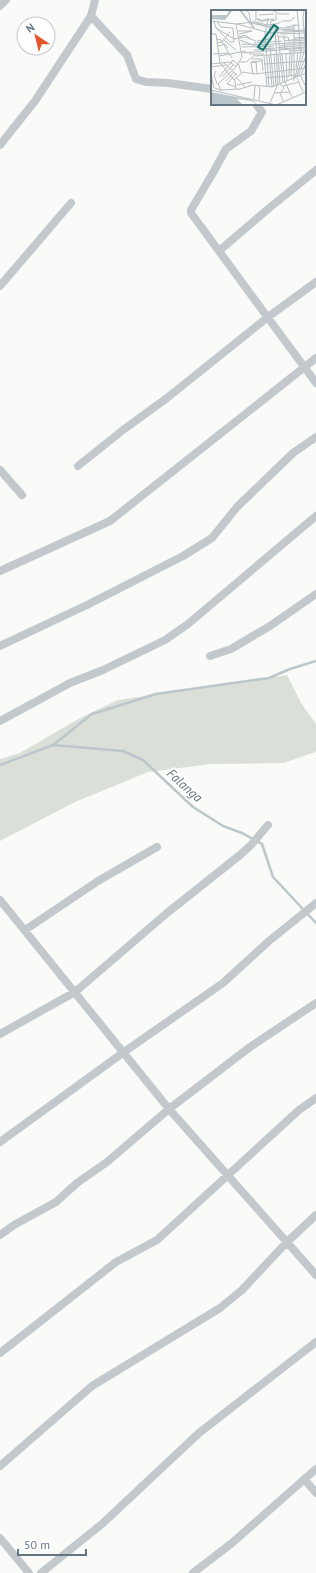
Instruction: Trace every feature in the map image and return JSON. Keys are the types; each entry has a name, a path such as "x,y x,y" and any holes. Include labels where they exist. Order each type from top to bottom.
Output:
{"street":[{"path":"0,6 6,0"},
{"path":"0,145 35,101 91,16 95,0"},
{"path":"91,16 127,55 136,79 146,82 168,83 211,89"},
{"path":"257,105 262,112 254,127 226,149 191,210 191,213 316,383"},
{"path":"219,251 316,170"},
{"path":"0,286 71,203"},
{"path":"78,466 268,317 316,282"},
{"path":"0,571 110,521 316,358"},
{"path":"0,646 87,605 183,556 212,538 237,507 293,453 316,437"},
{"path":"0,470 22,495"},
{"path":"0,721 70,683 103,670 165,640 188,624 316,516"},
{"path":"210,656 231,649 270,626 316,594"},
{"path":"0,1034 76,992 167,913 251,845 268,826"},
{"path":"25,930 98,881 156,847"},
{"path":"0,900 76,992 169,1109 316,1275"},
{"path":"0,1142 223,982 314,905"},
{"path":"0,1235 14,1225 56,1202 77,1183 107,1162 169,1109 250,1047 316,1003"},
{"path":"0,1353 116,1262 157,1240 299,1110 316,1098"},
{"path":"0,1466 92,1386 220,1308 242,1290 287,1242 316,1215"},
{"path":"41,1573 102,1524 199,1433 316,1342"},
{"path":"193,1573 232,1542 316,1469"},
{"path":"304,1480 316,1492"},
{"path":"0,1538 29,1573"}],"shaded area":[{"path":"287,675 301,703 316,724 315,752 284,763 211,764 148,772 75,802 0,841 0,759 20,753 80,718 118,700"}],"waterway":[{"path":"53,745 92,714 156,694 269,678 290,669 316,661"},
{"name":"Falanga","path":"0,765 53,745 123,751 143,760 193,807 223,826 242,833 262,844 273,877 316,923"}]}
